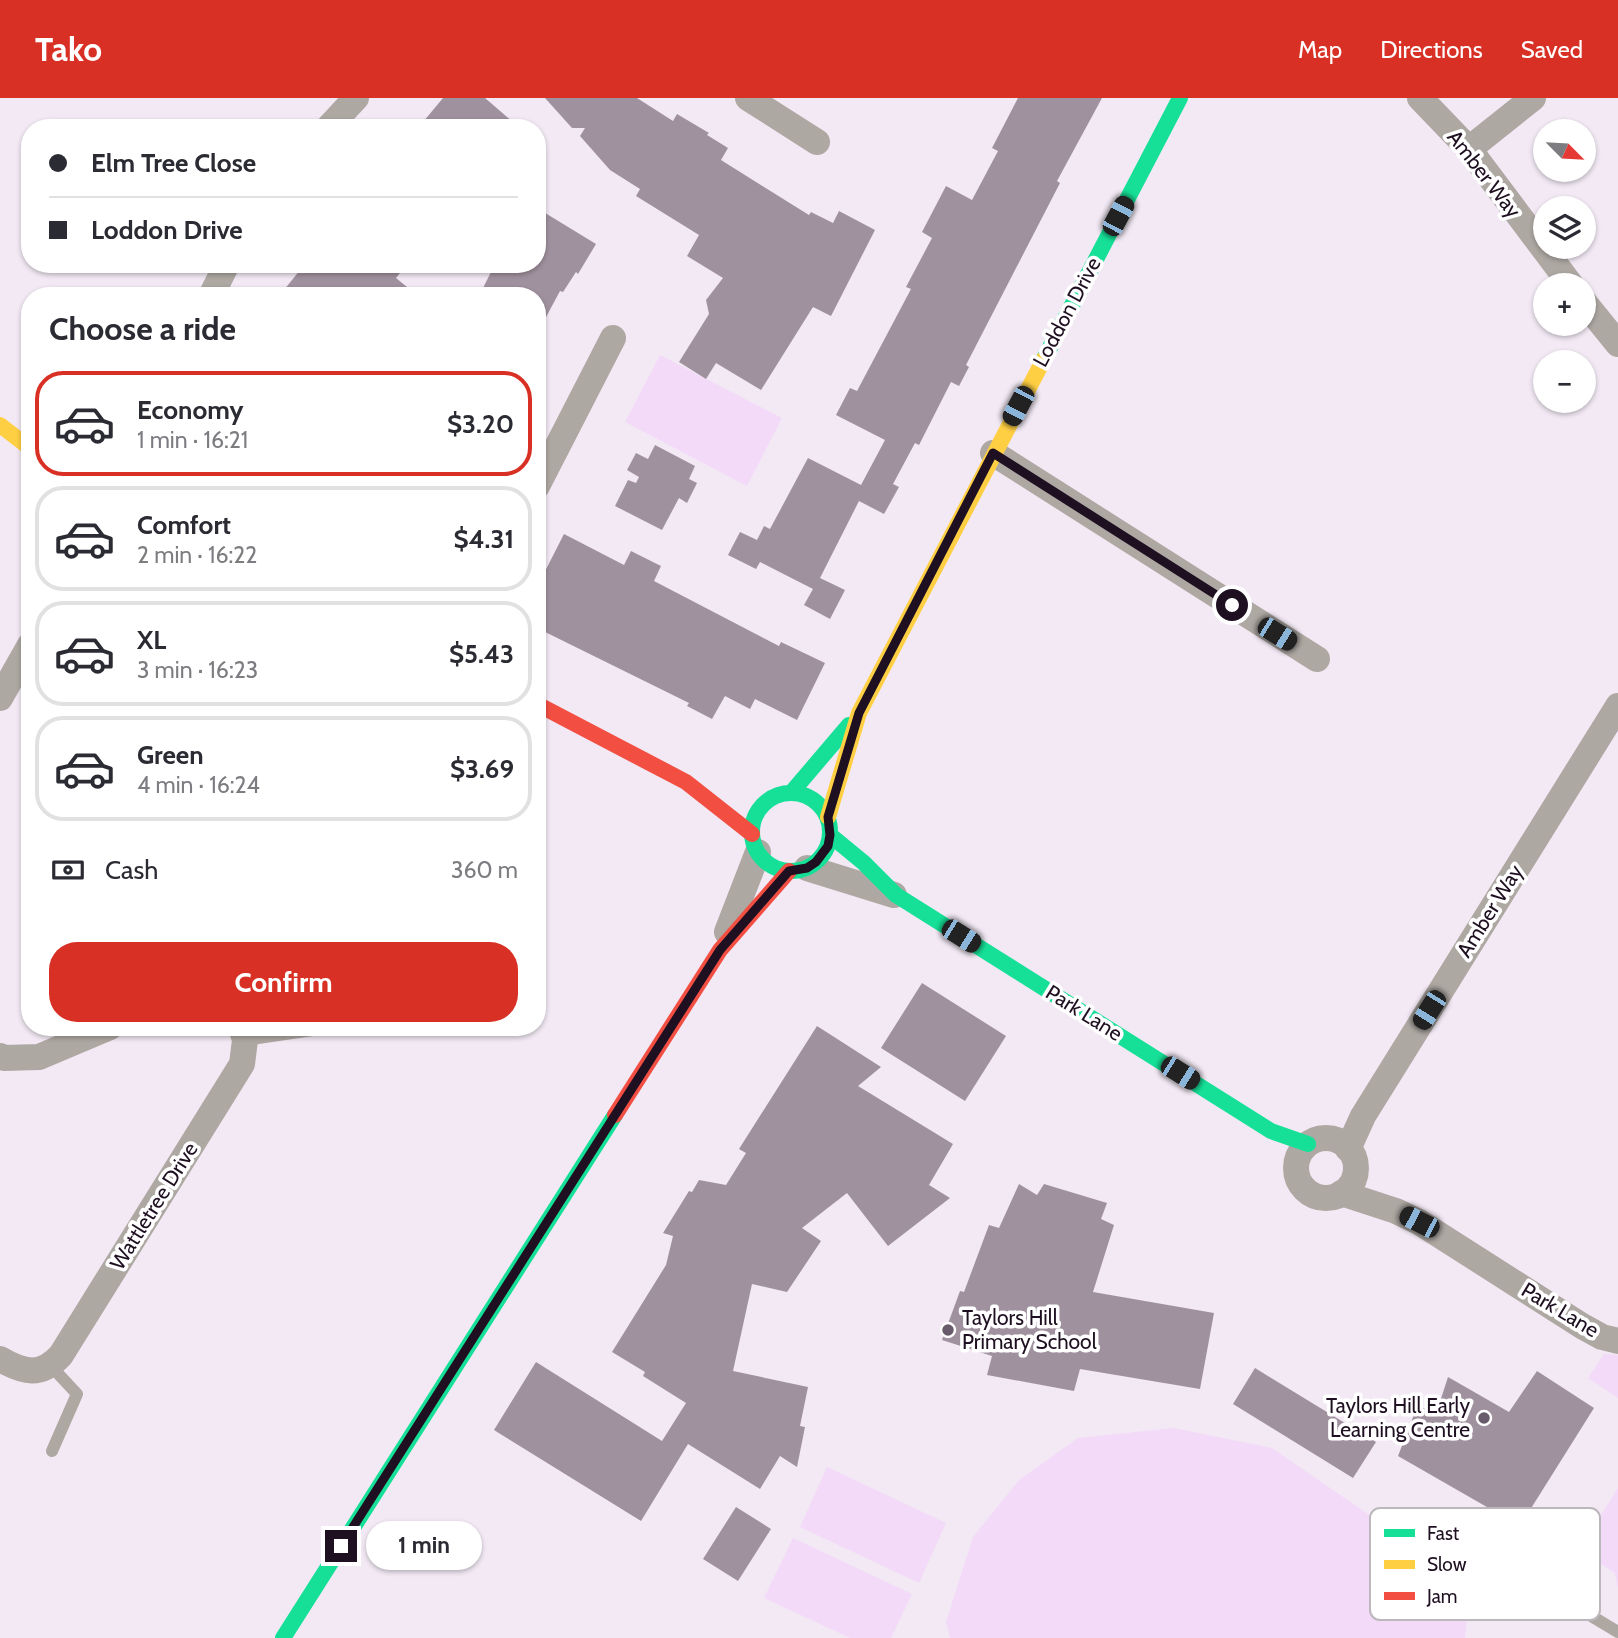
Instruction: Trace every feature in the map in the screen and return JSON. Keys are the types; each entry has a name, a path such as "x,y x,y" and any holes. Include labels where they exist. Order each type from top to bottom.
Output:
{"street":[{"path":"336,119 356,98"},
{"path":"748,98 817,142"},
{"name":"Loddon Drive","path":"828,817 859,713 1180,98"},
{"name":"Amber Way","path":"1420,98 1469,149 1561,273"},
{"path":"1469,149 1533,98"},
{"path":"1596,317 1618,344"},
{"path":"546,468 613,338"},
{"path":"4,428 21,433"},
{"path":"4,428 21,441"},
{"path":"993,453 1317,659"},
{"path":"0,698 21,661"},
{"name":"Amber Way","path":"1327,1153 1363,1116 1618,706"},
{"path":"546,709 686,782 726,793"},
{"name":"Loddon Drive","path":"791,793 859,713"},
{"path":"686,782 755,843 766,862 777,868 798,869"},
{"path":"283,1638 720,950 798,869 823,855 830,835 828,817 813,799 791,793 758,802 755,843 720,950"},
{"name":"Park Lane","path":"830,835 864,863 896,895 1271,1131 1327,1153 1396,1211"},
{"name":"Park Lane","path":"798,869 896,895"},
{"path":"1,1060 40,1057 89,1036"},
{"name":"Wattletree Drive","path":"51,1366 61,1355 242,1064 243,1036"},
{"path":"1327,1153 1349,1187 1341,1193"},
{"name":"Park Lane","path":"1327,1153 1297,1175 1307,1191 1324,1198 1341,1193 1396,1211 1419,1222 1583,1326 1602,1336 1618,1340"},
{"path":"0,1359 16,1368 32,1371 51,1366"}],"lane":[{"path":"51,1366 78,1394 52,1451"},
{"path":"1598,1620 1618,1632"}],"shaded area":[{"path":"660,355 782,418 747,486 625,422"},
{"path":"1604,1354 1618,1355 1618,1398 1588,1378"},
{"path":"1174,1428 1272,1448 1370,1515 1370,1620 1467,1620 1465,1638 950,1638 946,1622 973,1537 1019,1480 1078,1438"},
{"path":"827,1467 946,1523 919,1583 800,1527"},
{"path":"1618,1488 1618,1588 1615,1573 1600,1563 1600,1517"},
{"path":"793,1538 912,1594 891,1638 850,1638 764,1598"}],"building":[{"path":"443,98 485,98 510,119 426,119"},
{"path":"545,98 637,98 673,121 677,114 728,148 721,160 809,215 811,212 833,223 839,211 875,230 831,316 813,307 761,390 716,363 706,379 679,362 709,314 706,300 723,278 687,256 699,235 636,196 640,189 610,170 580,136 585,128 572,128"},
{"path":"1018,98 1102,98 1057,181 1060,183 966,365 969,367 959,386 951,382 919,445 915,443 893,484 899,487 884,514 859,501 820,578 845,590 830,619 804,605 813,589 760,562 756,569 728,555 740,532 757,540 764,526 770,529 808,458 861,485 885,440 836,415 850,388 857,391 911,289 906,287 932,238 922,232 946,186 972,200 998,151 992,148"},
{"path":"546,213 596,244 578,274 576,272 563,292 560,291 546,317 546,287 484,287 490,273 546,273"},
{"path":"298,273 400,273 396,278 407,287 286,287"},
{"path":"655,445 695,466 689,479 697,483 687,503 679,498 662,530 615,506 628,480 636,483 639,477 627,470 636,453 648,459"},
{"path":"564,534 624,565 631,551 661,566 654,581 779,646 781,642 825,663 797,720 755,699 750,709 725,696 712,719 687,706 689,703 546,632 546,569"},
{"path":"922,983 1006,1036 965,1101 881,1048"},
{"path":"817,1026 881,1067 858,1086 953,1144 929,1185 950,1198 888,1246 847,1193 802,1228 821,1241 787,1292 752,1284 733,1371 808,1387 800,1426 805,1427 797,1467 780,1456 760,1489 688,1444 641,1521 494,1430 536,1362 662,1441 686,1403 643,1376 645,1372 612,1352 666,1265 673,1236 663,1233 689,1191 692,1192 699,1180 726,1185 746,1153 739,1149"},
{"path":"1019,1184 1037,1195 1044,1184 1107,1203 1101,1219 1114,1225 1093,1292 1214,1313 1200,1389 1080,1369 1074,1391 987,1375 992,1356 942,1340 960,1291 964,1292 989,1225 999,1228"},
{"path":"1255,1368 1376,1442 1353,1478 1233,1404"},
{"name":"Taylors Hill Early Learning Centre","path":"1537,1371 1594,1408 1531,1508 1489,1508 1398,1456 1417,1407 1437,1411 1448,1377 1509,1412"},
{"path":"736,1507 771,1529 738,1581 703,1559"}],"traffic: fast":[{"path":"1044,359 1180,98"},
{"path":"791,793 849,725"},
{"path":"791,793 806,796 819,804 827,817 830,832 827,847 819,860 806,868 791,871 776,868 763,860 755,847 752,832 755,817 763,804 776,796 791,793"},
{"path":"830,835 864,863 896,895 1271,1131 1308,1144"},
{"path":"283,1638 615,1115"}],"traffic: slow":[{"path":"828,817 859,713 1044,359"},
{"path":"0,425 21,441"}],"traffic: jam":[{"path":"546,709 686,782 752,834"},
{"path":"615,1115 720,950 789,871"}],"place":[{"name":"Taylors Hill Primary School","path":"948,1330"},
{"name":"Taylors Hill Early Learning Centre","path":"1484,1418"}],"route":[{"path":"341,1546 720,950 789,871 807,868 823,855 830,835 828,817 859,713 993,453 1232,605"}]}
